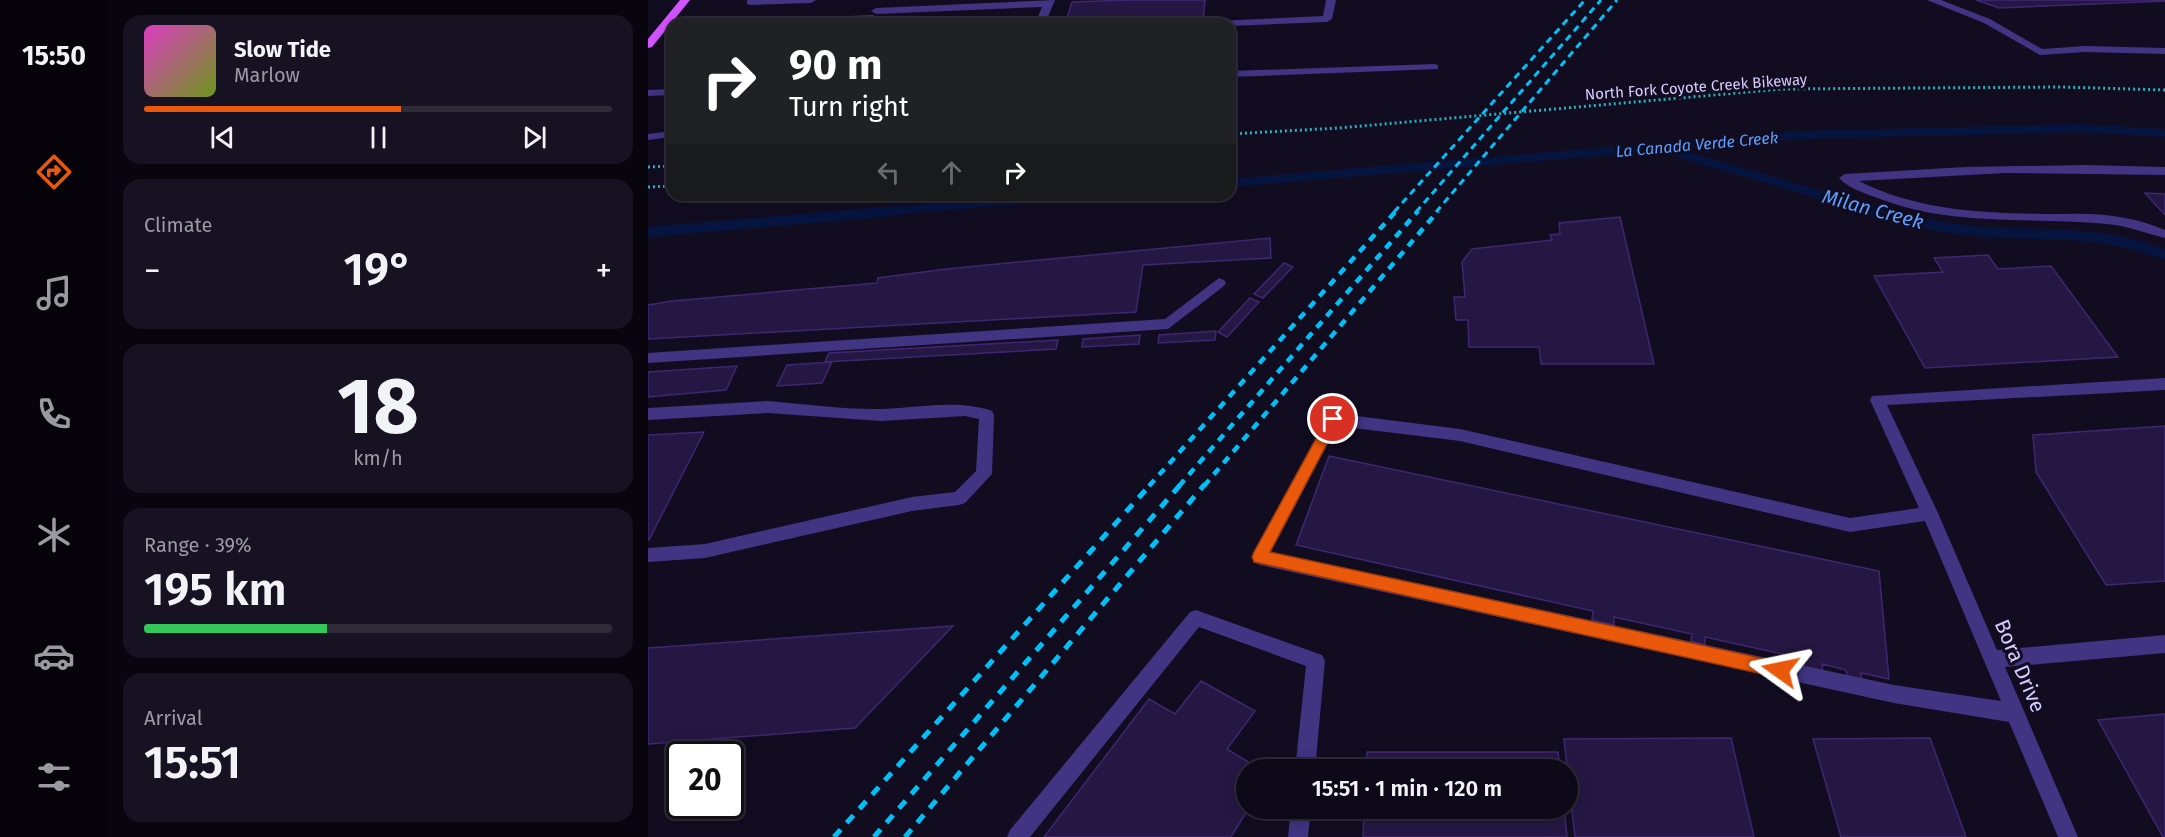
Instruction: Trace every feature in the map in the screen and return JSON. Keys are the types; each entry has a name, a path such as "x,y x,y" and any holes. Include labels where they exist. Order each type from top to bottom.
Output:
{"main road":[{"path":"671,18 686,0"},
{"path":"648,45 666,24"}],"street":[{"path":"750,2 811,0"},
{"path":"872,18 882,0"},
{"path":"1236,23 1327,18 1331,0"},
{"path":"1932,0 1987,21 2040,52 2085,49 2165,51"},
{"path":"872,18 1049,2 1042,18"},
{"path":"1236,74 1434,67"},
{"path":"648,93 666,92"},
{"path":"648,137 666,135"},
{"path":"2165,171 2065,169 1953,171 1845,178 1868,192 1931,209 1999,217 2126,222 2165,234"},
{"path":"648,358 1168,324 1220,283"},
{"name":"Bora Drive","path":"2068,837 1930,513 1877,400 2165,384"},
{"path":"648,414 768,407 881,416 964,410 987,415 984,474 959,498 912,504 705,551 648,555"},
{"path":"1930,513 1850,525 1460,435 1333,419 1260,557 1894,694 2015,713"},
{"path":"1017,837 1196,618 1316,661 1306,759"},
{"path":"1992,659 2165,644"},
{"path":"1298,837 1300,819"}],"path":[{"name":"North Fork Coyote Creek Bikeway","path":"1236,134 1339,128 1782,89 2062,87 2165,90"},
{"path":"648,167 666,166"},
{"path":"648,187 666,186"}],"building":[{"path":"1205,0 1203,18 1067,18 1072,2"},
{"path":"1976,0 2165,0 2165,1 1999,8"},
{"path":"2145,193 2165,194 2165,215"},
{"path":"1620,217 1654,364 1541,364 1539,347 1469,347 1468,320 1456,320 1454,297 1465,297 1462,262 1472,249 1552,240 1550,235 1560,234 1559,223"},
{"path":"1270,238 1271,258 1143,265 1136,312 648,339 648,305 672,301 877,283 878,278 946,269"},
{"path":"1988,255 1998,269 2051,266 2118,357 1925,368 1874,276 1943,272 1934,258"},
{"path":"1284,263 1293,267 1263,298 1254,294"},
{"path":"1250,298 1259,302 1227,337 1218,332"},
{"path":"1216,331 1215,340 1158,343 1159,335"},
{"path":"1140,335 1139,344 1082,347 1083,339"},
{"path":"1058,340 1056,349 825,362 829,353"},
{"path":"832,362 822,383 777,386 787,365"},
{"path":"737,366 726,390 648,397 648,372"},
{"path":"2165,426 2165,581 2106,585 2036,472 2033,435"},
{"path":"704,432 649,540 648,540 648,435"},
{"path":"1329,456 1879,571 1889,679 1861,673 1862,681 1847,678 1846,670 1822,664 1823,673 1800,668 1800,658 1705,637 1705,645 1691,641 1692,634 1614,617 1614,625 1592,620 1593,611 1296,545"},
{"path":"953,626 855,728 648,744 648,648"},
{"path":"1201,681 1255,711 1227,749 1243,759 1236,759 1236,819 1242,819 1231,837 1044,837 1149,699 1175,714"},
{"path":"2165,714 2165,837 2163,837 2098,720"},
{"path":"1731,738 1754,837 1575,837 1573,819 1578,819 1578,759 1566,759 1564,739"},
{"path":"1930,738 1966,837 1841,837 1813,739"},
{"path":"1367,752 1558,752 1559,759 1367,759"},
{"path":"1364,819 1565,819 1567,837 1363,837"}],"waterway":[{"name":"La Canada Verde Creek","path":"1236,182 1800,135 2079,128 2165,133"},
{"name":"Milan Creek","path":"1664,149 1879,212"},
{"name":"La Canada Verde Creek","path":"878,212 1011,201"},
{"name":"La Canada Verde Creek","path":"648,232 896,211"},
{"name":"Milan Creek","path":"1874,211 1916,222 1959,229 2078,236 2121,241 2165,255"}],"railway":[{"path":"1394,212 1585,0"},
{"path":"1416,212 1601,0"},
{"path":"1436,212 1617,0"},
{"path":"1149,486 1396,211"},
{"path":"1179,486 1418,211"},
{"path":"1204,486 1438,211"},
{"path":"834,837 1151,484"},
{"path":"874,837 1181,484"},
{"path":"905,837 1205,484"}],"route":[{"path":"1333,419 1260,557 1780,670"}]}
